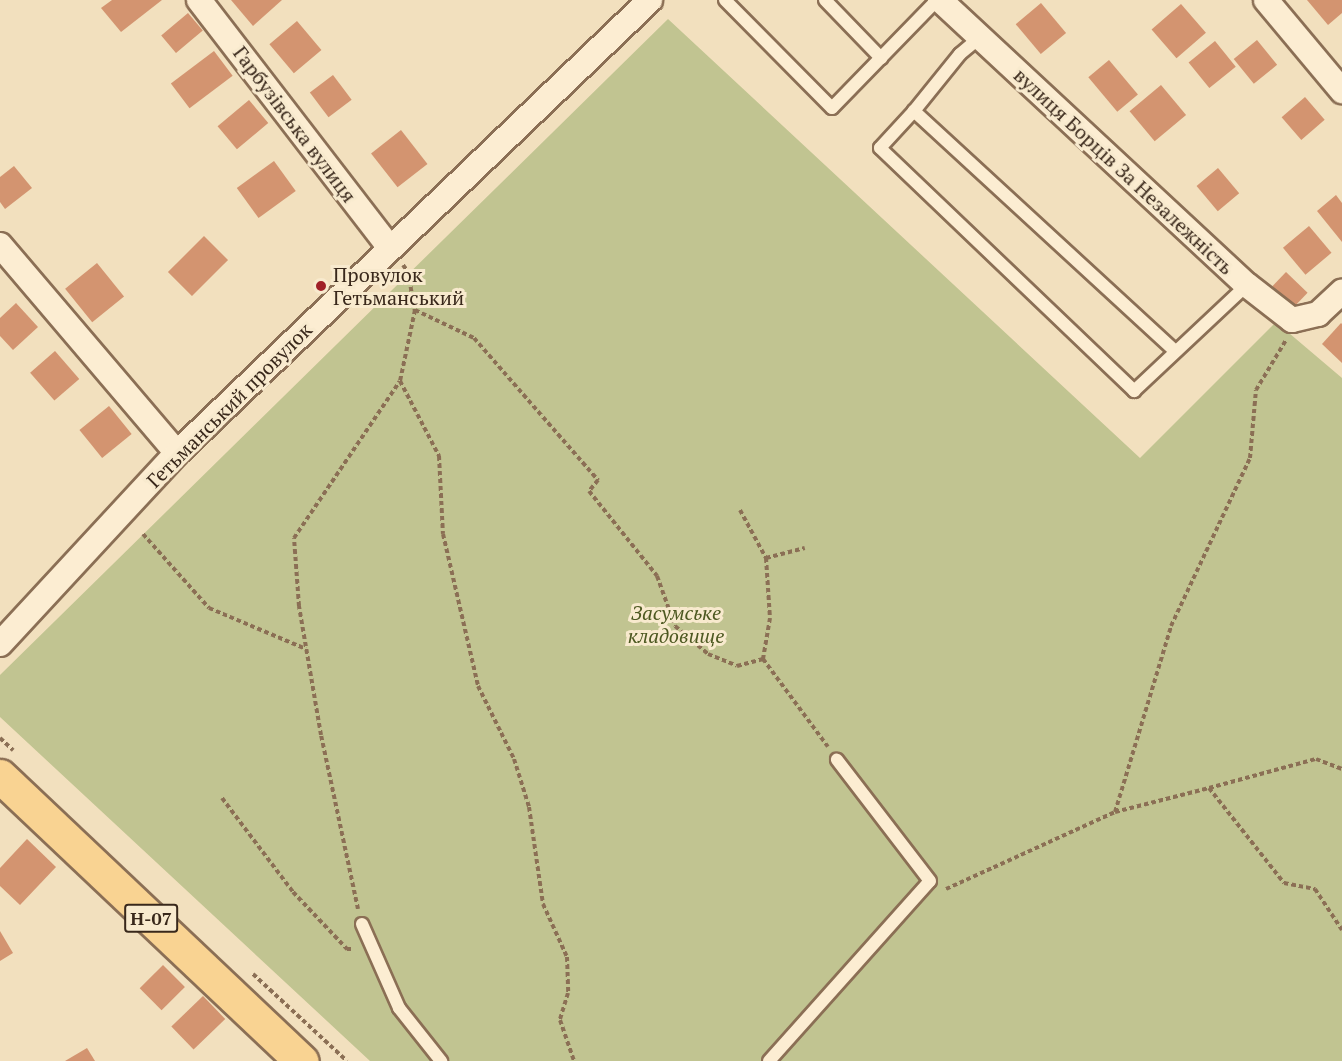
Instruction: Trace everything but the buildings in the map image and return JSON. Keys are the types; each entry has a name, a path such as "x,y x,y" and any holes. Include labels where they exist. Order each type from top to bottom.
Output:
{"main road":[{"name":"Н-07","path":"0,776 301,1061"}],"street":[{"name":"Гарбузівська вулиця","path":"199,0 390,248"},
{"name":"вулиця Борців За Незалежність","path":"938,0 1247,285 1292,320"},
{"path":"1266,0 1342,91"},
{"name":"Гетьманський провулок","path":"0,644 177,453 645,2"},
{"path":"0,245 177,453"},
{"path":"1292,320 1318,314 1342,292"}],"lane":[{"path":"725,0 832,108 938,0"},
{"path":"825,0 881,58"},
{"path":"980,37 960,54 914,111 880,148 1134,391 1247,285"},
{"path":"914,111 1175,351"},
{"path":"769,1061 930,881 837,760"},
{"path":"362,924 399,1008 441,1061"}],"path":[{"path":"362,924 306,649 294,538 400,381 416,310 408,272 390,248"},
{"path":"416,310 474,338 598,480 589,491 657,576 675,626 708,654 737,666 763,659"},
{"path":"1115,812 1171,626 1250,458 1256,390 1289,334 1292,320"},
{"path":"400,381 439,456 443,534 478,686 514,759 529,807 543,904 567,957 568,993 560,1020 574,1061"},
{"path":"740,510 766,558 770,618 763,659 837,760"},
{"path":"143,534 208,608 306,649"},
{"path":"766,558 805,548"},
{"path":"930,881 947,889 1115,812 1316,759 1342,769"},
{"path":"1209,788 1284,883 1315,889 1342,930"},
{"path":"222,798 293,892 347,950 373,949"}],"green space":[{"name":"Засумське кладовище","path":"668,19 1140,458 1276,322 1342,378 1342,1061 370,1061 0,717 0,675"}],"place":[{"name":"Провулок Гетьманський","path":"321,286"}]}
